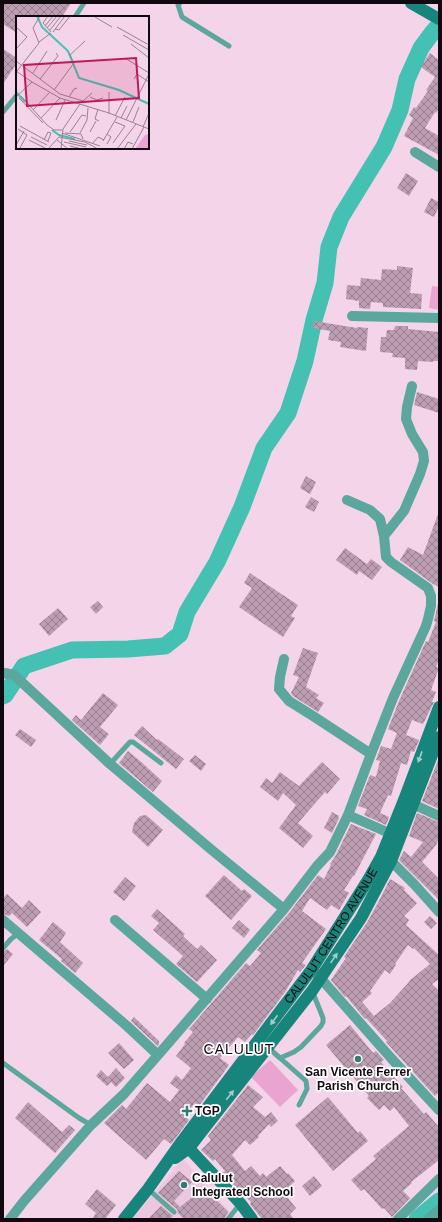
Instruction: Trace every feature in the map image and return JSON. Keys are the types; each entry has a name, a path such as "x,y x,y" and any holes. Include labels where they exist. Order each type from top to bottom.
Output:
{"main road":[{"path":"411,3 439,19"},
{"name":"CALULUT CENTRO AVENUE","path":"124,1219 165,1166 185,1144 361,918 436,738 438,713"},
{"name":"CALULUT CENTRO AVENUE","path":"262,1046 312,991 316,974"},
{"path":"185,1144 252,1219"}],"street":[{"path":"415,152 439,167"},
{"path":"352,316 439,318"},
{"path":"384,536 404,511 424,461 423,452 412,434 406,419 412,386"},
{"path":"10,1219 91,1125 124,1094 284,909 317,866 330,852 348,815 394,698 426,626 431,596 428,588 391,562 386,556 380,518 370,510 347,500"},
{"path":"284,659 279,690 289,701 371,754"},
{"path":"3,674 6,673 17,679 110,764 284,909"},
{"path":"409,802 439,816"},
{"path":"348,815 395,836"},
{"path":"386,859 414,884 439,912"},
{"path":"3,920 158,1055"},
{"path":"115,920 207,999"},
{"path":"316,974 439,1110"},
{"path":"398,1219 439,1179"},
{"path":"428,1219 439,1210"}],"lane":[{"path":"76,16 84,3"},
{"path":"180,3 178,5 182,17 229,46"},
{"path":"3,112 16,96"},
{"path":"110,764 130,742 133,742 162,763"},
{"path":"3,948 11,938 19,933"},
{"path":"280,1058 301,1048 324,1022 312,991"},
{"path":"262,1046 272,1051 306,1082 307,1089 298,1104"},
{"path":"3,1063 91,1125"},
{"path":"148,1189 174,1212"},
{"path":"228,1219 240,1204"}],"shaded area":[{"path":"432,286 439,287 439,310 429,308"},
{"path":"270,1060 298,1090 280,1107 251,1077"},
{"name":"Calulut Integrated School","path":"183,1159 230,1212 236,1219 132,1219"}],"building":[{"path":"3,3 71,3 63,16 16,16 16,32 3,24"},
{"path":"3,49 16,57 16,64 3,84"},
{"path":"430,53 439,60 439,109 436,113 435,112 425,128 439,136 439,155 404,136 413,118 409,115 428,91 426,90 435,77 421,67"},
{"path":"406,173 418,181 409,196 397,188"},
{"path":"431,198 439,202 439,206 434,217 424,212"},
{"path":"397,266 413,268 410,293 422,294 421,309 383,307 383,303 371,302 370,309 359,308 359,301 346,299 347,285 360,286 361,278 381,280 382,269 397,270"},
{"path":"314,321 357,328 368,328 366,351 340,347 341,342 328,340 330,331 313,328"},
{"path":"395,326 408,326 408,329 439,332 439,361 418,361 417,370 405,369 405,358 392,357 393,353 380,352 381,337 386,337 387,330 394,330"},
{"path":"417,392 439,399 439,413 414,405"},
{"path":"306,476 316,482 310,494 300,488"},
{"path":"311,497 319,502 314,512 305,507"},
{"path":"438,514 439,587 400,560 408,547 423,555"},
{"path":"345,548 367,564 371,559 382,567 372,580 359,571 357,575 336,560"},
{"path":"250,573 298,605 291,616 295,618 283,637 239,607 252,588 244,583"},
{"path":"439,599 439,659 436,667 439,668 431,690 436,692 432,702 434,702 423,724 412,720 406,735 419,740 414,752 411,751 407,765 401,763 391,796 388,795 380,813 389,817 386,825 364,815 367,809 358,806 370,775 376,777 380,761 376,760 381,746 391,749 397,733 388,729 399,701 426,641 428,642 436,622 434,621"},
{"path":"98,601 103,607 96,614 90,607"},
{"path":"58,608 68,619 49,636 39,624"},
{"path":"303,648 318,653 306,687 319,695 316,698 324,703 318,712 293,696 291,693 299,677 293,675"},
{"path":"103,693 118,705 100,727 109,734 100,745 72,720 76,715 81,720"},
{"path":"142,726 157,740 158,739 184,759 176,769 134,735"},
{"path":"20,729 36,740 31,747 15,735"},
{"path":"128,751 162,781 153,792 119,763"},
{"path":"195,755 206,764 201,771 189,761"},
{"path":"439,758 439,809 422,801"},
{"path":"322,762 340,779 327,794 325,792 298,823 313,836 303,848 279,828 296,805 283,793 278,801 260,787 266,778 272,783 280,772 299,786"},
{"path":"332,812 339,816 339,818 332,833 324,828"},
{"path":"417,813 439,822 439,839 422,862 439,879 439,900 399,860 404,851 411,857 423,842 409,836"},
{"path":"146,815 163,830 148,847 132,832 134,823 140,816"},
{"path":"351,824 376,834 354,876 344,890 349,893 339,910 331,905 327,910 310,898 302,911 326,929 302,963 306,965 300,972 298,970 285,992 253,1035 252,1034 245,1042 238,1037 220,1058 229,1065 199,1106 195,1103 184,1116 189,1120 171,1144 164,1139 146,1160 104,1123 122,1105 126,1109 147,1083 170,1102 179,1090 170,1083 176,1075 182,1080 191,1068 176,1056 193,1032 189,1029 246,963 250,966 261,953 257,950 289,913 318,875 324,879 331,865 330,864"},
{"path":"224,875 242,891 244,889 252,896 231,920 205,896"},
{"path":"125,877 136,886 124,901 113,892"},
{"path":"390,879 405,888 404,890 417,903 404,916 409,920 406,925 439,955 439,979 432,984 439,991 439,1092 435,1096 331,980 346,958 344,957 368,921","holes":["408,945 413,949 414,948 430,964 409,981 390,1003 374,1016 362,1002 372,993 370,991 385,970 390,974"]},
{"path":"7,894 22,908 29,900 41,912 27,927 12,913 9,916 3,914 3,898"},
{"path":"157,909 185,934 183,936 197,949 201,945 217,960 197,982 176,964 183,956 153,930 159,923 151,916"},
{"path":"430,916 437,923 431,929 424,922"},
{"path":"239,920 250,930 244,938 232,928"},
{"path":"53,922 66,933 60,942 83,963 75,973 61,961 62,959 39,940"},
{"path":"7,949 13,954 3,966 3,952"},
{"path":"134,1017 159,1041 158,1046 131,1021"},
{"path":"350,1025 373,1053 376,1051 384,1060 381,1062 403,1087 401,1088 424,1114 426,1112 439,1127 439,1160 411,1182 412,1183 403,1191 410,1198 392,1217 384,1208 382,1209 364,1189 361,1191 351,1180 376,1159 373,1156 409,1126 394,1107 390,1111 384,1105 379,1110 367,1098 369,1096 326,1045"},
{"path":"119,1043 134,1060 124,1069 108,1053"},
{"path":"116,1068 125,1078 116,1087 111,1082 107,1086 96,1076 101,1070 108,1077"},
{"path":"248,1085 263,1097 253,1107 265,1117 271,1112 278,1121 271,1127 269,1124 258,1136 259,1137 250,1145 245,1140 232,1155 245,1171 251,1166 260,1176 263,1173 266,1177 280,1166 287,1174 288,1173 295,1181 283,1192 296,1208 290,1214 294,1219 262,1219 250,1204 251,1202 222,1173 225,1171 215,1159 213,1161 201,1150 211,1140 208,1136"},
{"path":"328,1097 358,1133 360,1131 368,1141 333,1171 295,1125"},
{"path":"28,1102 62,1132 69,1125 75,1130 55,1153 15,1118"},
{"path":"179,1171 192,1182 174,1201 180,1207 201,1190 202,1191 205,1189 228,1212 224,1219 184,1219 178,1213 177,1209 158,1193"},
{"path":"314,1176 322,1186 310,1196 302,1186"},
{"path":"97,1189 116,1205 105,1219 92,1219 96,1213 85,1204"},
{"path":"161,1206 173,1216 170,1219 148,1219"}],"waterway":[{"path":"3,696 24,666 72,650 128,649 165,646 180,634 187,612 217,562 242,507 264,448 288,413 305,361 314,320 325,283 329,247 341,217 384,147 400,110 407,79 421,48 439,25"},
{"path":"417,1219 439,1201"}],"place":[{"name":"San Vicente Ferrer Parish Church","path":"358,1059"},
{"name":"TGP","path":"187,1111"},
{"name":"Calulut Integrated School","path":"184,1185"}],"district":[{"name":"CALULUT","path":"239,1049"}]}
